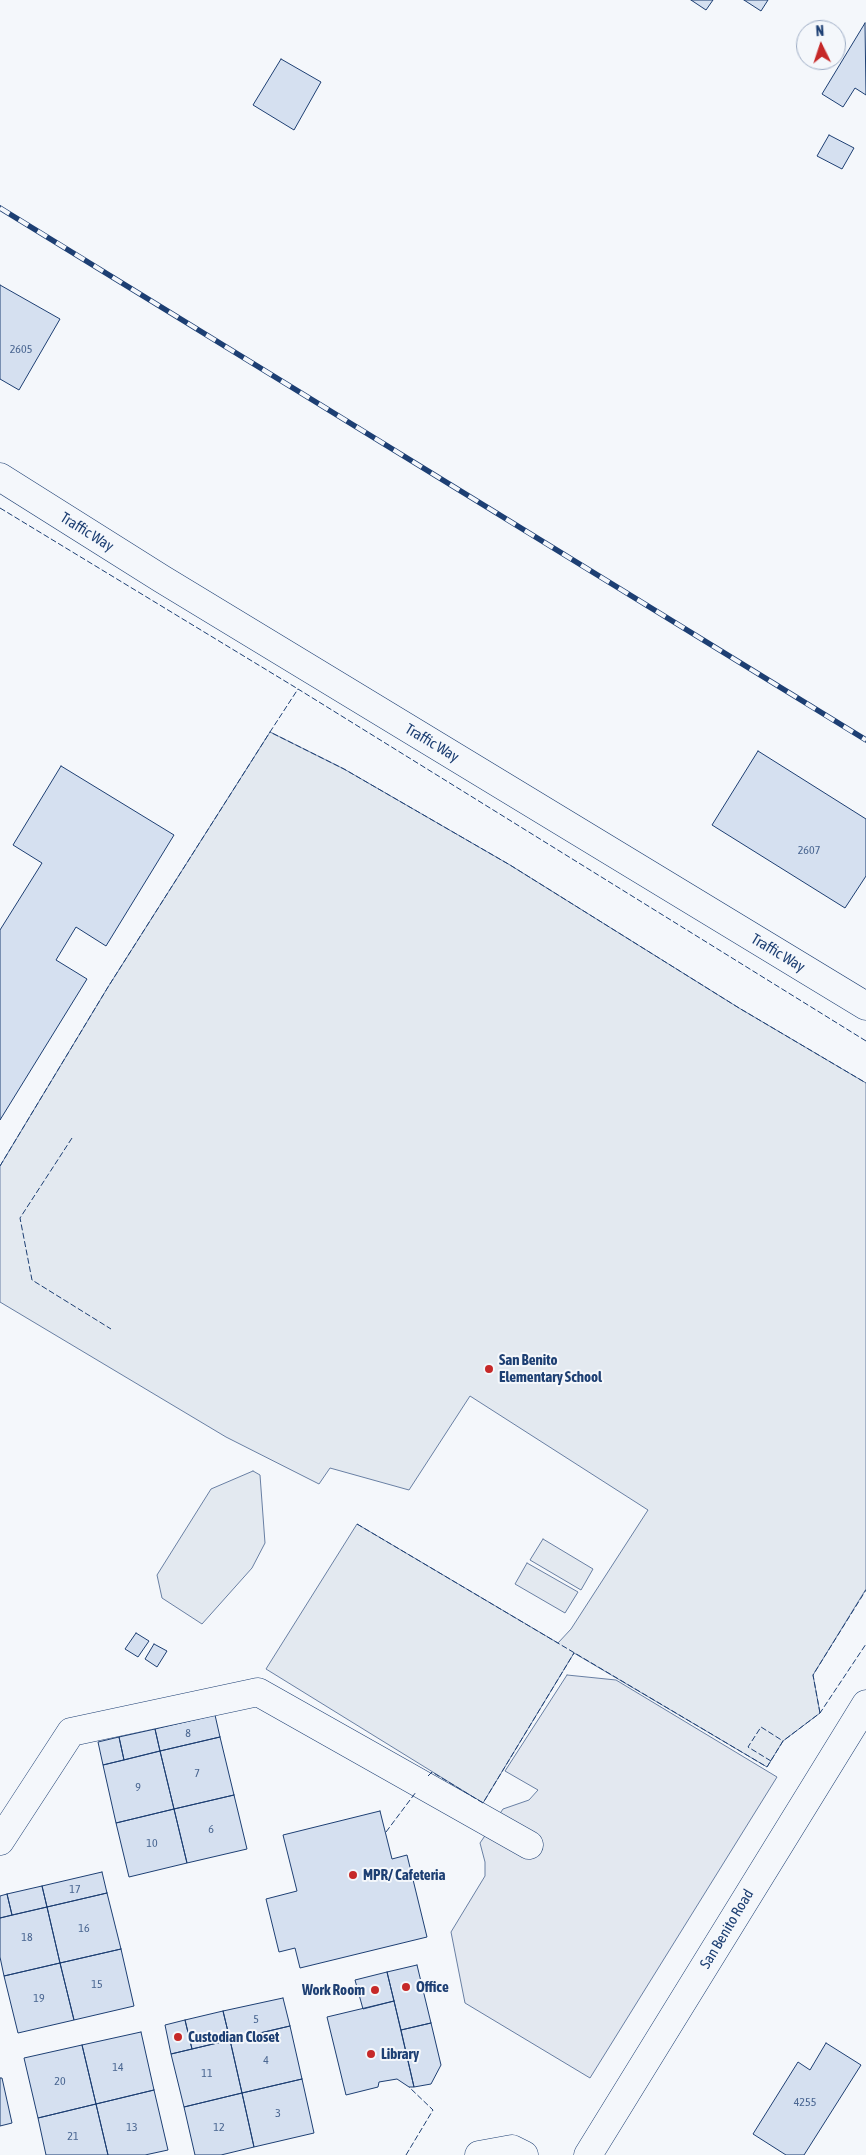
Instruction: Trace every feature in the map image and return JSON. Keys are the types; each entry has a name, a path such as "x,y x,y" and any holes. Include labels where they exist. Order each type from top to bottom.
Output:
{"street":[{"name":"Traffic Way","path":"0,477 162,580 866,1006"},
{"path":"0,1841 71,1732 258,1692 529,1844"},
{"name":"San Benito Road","path":"588,2155 866,1704"},
{"path":"479,2155 512,2149 524,2155"}],"shaded area":[{"path":"270,732 344,769 510,865 739,1008 866,1083 866,1589 813,1675 820,1713 783,1741 767,1767 574,1653 483,1803 266,1669 357,1524 558,1643 571,1629 648,1510 470,1396 409,1490 330,1468 319,1484 226,1437 0,1302 0,1166 108,987"},
{"path":"253,1471 260,1475 265,1543 252,1568 202,1624 162,1598 157,1575 211,1489"},
{"path":"543,1539 593,1569 581,1590 530,1560"},
{"path":"527,1563 578,1592 565,1613 515,1584"},
{"path":"567,1675 616,1680 777,1777 590,2078 465,2003 451,1932 485,1876 485,1862 480,1843 503,1809 529,1800 538,1790 505,1771"}],"building":[{"path":"691,0 713,0 706,10"},
{"path":"744,0 768,0 761,11"},
{"path":"865,23 866,95 855,88 843,107 822,94 837,70 846,70 846,54"},
{"path":"281,59 321,82 294,130 253,105"},
{"path":"829,135 854,148 842,169 817,156"},
{"path":"0,285 60,319 19,390 0,379"},
{"path":"758,751 866,819 866,876 845,908 712,825"},
{"path":"61,766 174,835 106,946 76,927 56,960 87,979 0,1120 0,930 42,863 13,845"},
{"path":"136,1633 149,1641 138,1657 125,1649"},
{"path":"154,1644 167,1651 157,1667 145,1659"},
{"path":"215,1715 220,1737 160,1751 155,1729"},
{"path":"155,1729 160,1751 124,1760 119,1737"},
{"path":"119,1737 124,1760 103,1765 98,1742"},
{"path":"220,1737 234,1795 174,1809 160,1751"},
{"path":"160,1751 174,1809 116,1823 103,1765"},
{"path":"234,1795 247,1849 187,1863 174,1809"},
{"path":"174,1809 187,1863 129,1877 116,1823"},
{"name":"MPR/ Cafeteria","path":"380,1811 392,1859 407,1855 427,1937 300,1968 295,1948 279,1952 266,1899 297,1891 283,1835"},
{"path":"102,1872 107,1893 47,1907 42,1886"},
{"path":"42,1886 47,1907 12,1915 7,1894"},
{"path":"107,1893 121,1949 60,1963 47,1907"},
{"path":"7,1894 12,1915 0,1918 0,1896"},
{"path":"47,1907 60,1963 4,1976 0,1957 0,1918"},
{"path":"121,1949 134,2006 74,2020 60,1963"},
{"path":"60,1963 74,2020 18,2033 4,1976"},
{"name":"Office","path":"417,1965 431,2023 401,2030 387,1972"},
{"name":"Work Room","path":"387,1972 394,2001 363,2009 355,1980"},
{"path":"283,1998 290,2026 230,2040 223,2011"},
{"name":"Library","path":"394,2001 414,2087 409,2087 397,2079 379,2082 378,2087 346,2095 327,2017"},
{"path":"223,2011 230,2040 192,2049 185,2020"},
{"name":"Custodian Closet","path":"185,2020 192,2049 171,2054 165,2025"},
{"path":"431,2023 441,2065 431,2084 414,2087 401,2030"},
{"path":"290,2026 302,2079 242,2093 230,2040"},
{"path":"141,2032 154,2090 96,2104 82,2045"},
{"path":"230,2040 242,2093 184,2107 171,2054"},
{"path":"826,2043 861,2065 804,2155 786,2155 753,2134 798,2062 810,2070"},
{"path":"82,2045 96,2104 38,2118 24,2058"},
{"path":"0,2078 2,2078 12,2123 0,2126"},
{"path":"302,2079 314,2133 254,2147 242,2093"},
{"path":"154,2090 168,2150 145,2155 108,2155 96,2104"},
{"path":"242,2093 254,2147 221,2155 195,2155 184,2107"},
{"path":"96,2104 108,2155 46,2155 38,2118"}],"railway":[{"path":"0,208 866,740"}],"fence":[{"path":"0,508 298,689"},
{"path":"866,1041 298,689 270,732 344,769 510,865 739,1008 866,1083"},
{"path":"0,1166 108,987 270,732"},
{"path":"72,1138 20,1218 32,1280 111,1329"},
{"path":"357,1524 767,1767 783,1741 820,1713 866,1644"},
{"path":"820,1713 813,1675 866,1590"},
{"path":"428,1776 432,1772 483,1803 574,1653"},
{"path":"771,1761 748,1747 761,1727 783,1741"},
{"path":"386,1832 416,1792"},
{"path":"406,2155 433,2110 409,2087"}],"place":[{"name":"San Benito Elementary School","path":"489,1369"},
{"name":"MPR/ Cafeteria","path":"353,1875"},
{"name":"Office","path":"406,1987"},
{"name":"Work Room","path":"375,1990"},
{"name":"Custodian Closet","path":"178,2037"},
{"name":"Library","path":"371,2054"}]}
